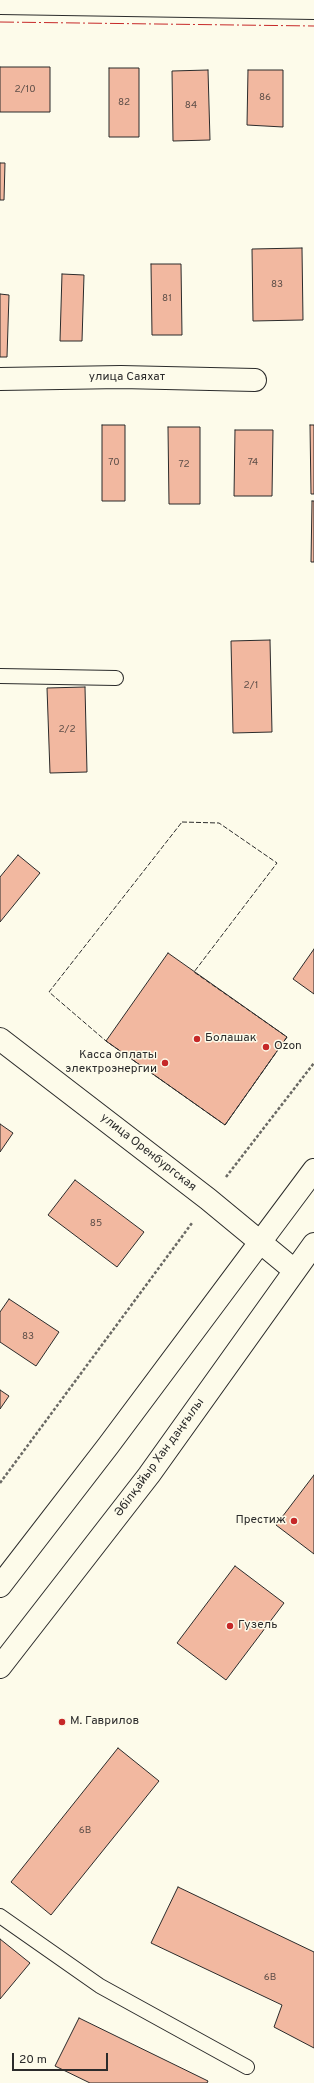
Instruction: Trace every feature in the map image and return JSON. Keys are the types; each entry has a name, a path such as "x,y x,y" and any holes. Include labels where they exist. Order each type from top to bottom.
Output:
{"main road":[{"path":"0,3 314,8"},
{"name":"улица Саяхат","path":"0,379 122,377 254,380"},
{"name":"улица Оренбургская","path":"0,1039 208,1199 261,1241 294,1270"},
{"path":"0,1586 108,1446 314,1170"},
{"name":"Әбілқайыр Хан даңғылы","path":"0,1667 149,1475 314,1244"}],"lane":[{"path":"0,676 116,678"},
{"path":"0,1916 100,1986 248,2067"}],"path":[{"path":"0,1483 174,1249 208,1199 314,1063"}],"building":[{"path":"0,67 50,67 50,112 0,112"},
{"path":"109,68 139,68 139,137 109,137"},
{"path":"208,70 210,140 173,141 172,71"},
{"path":"248,70 283,70 283,127 247,125"},
{"path":"0,163 5,163 4,200 0,200"},
{"path":"302,248 303,320 253,321 252,249"},
{"path":"151,264 181,264 182,335 152,335"},
{"path":"62,274 84,275 82,341 60,341"},
{"path":"0,294 9,295 7,357 0,357"},
{"path":"102,425 125,425 125,501 102,501"},
{"path":"310,425 314,425 314,494 311,494"},
{"path":"168,427 200,427 200,504 169,504"},
{"path":"235,430 273,430 272,496 234,496"},
{"path":"312,501 314,501 314,562 311,562"},
{"path":"270,640 272,732 233,733 231,641"},
{"path":"85,687 87,772 50,773 47,688"},
{"path":"18,855 40,873 0,922 0,877"},
{"path":"314,949 314,994 293,979"},
{"name":"Болашак","path":"168,953 287,1037 225,1125 106,1041"},
{"path":"0,1124 13,1133 0,1152"},
{"path":"75,1180 144,1232 117,1267 48,1215"},
{"path":"9,1299 59,1332 36,1366 0,1342 0,1312"},
{"path":"0,1390 9,1396 0,1409"},
{"path":"314,1475 314,1554 276,1525"},
{"path":"235,1566 284,1603 226,1680 177,1643"},
{"path":"118,1748 159,1781 51,1915 11,1882"},
{"path":"178,1887 314,1952 314,2048 274,2027 282,2005 151,1943"},
{"path":"0,1939 30,1963 0,1999"},
{"path":"79,2018 208,2081 207,2083 90,2083 55,2066"}],"fence":[{"path":"182,822 219,823 277,863 194,972 287,1037 225,1125 106,1041 49,992 182,822"}],"power":[{"path":"0,22 314,26"}],"place":[{"name":"Болашак","path":"197,1039"},
{"name":"Ozon","path":"266,1047"},
{"name":"Касса оплаты электроэнергии","path":"165,1063"},
{"name":"Престиж","path":"294,1521"},
{"name":"Гузель","path":"230,1626"},
{"name":"М. Гаврилов","path":"62,1722"}]}
